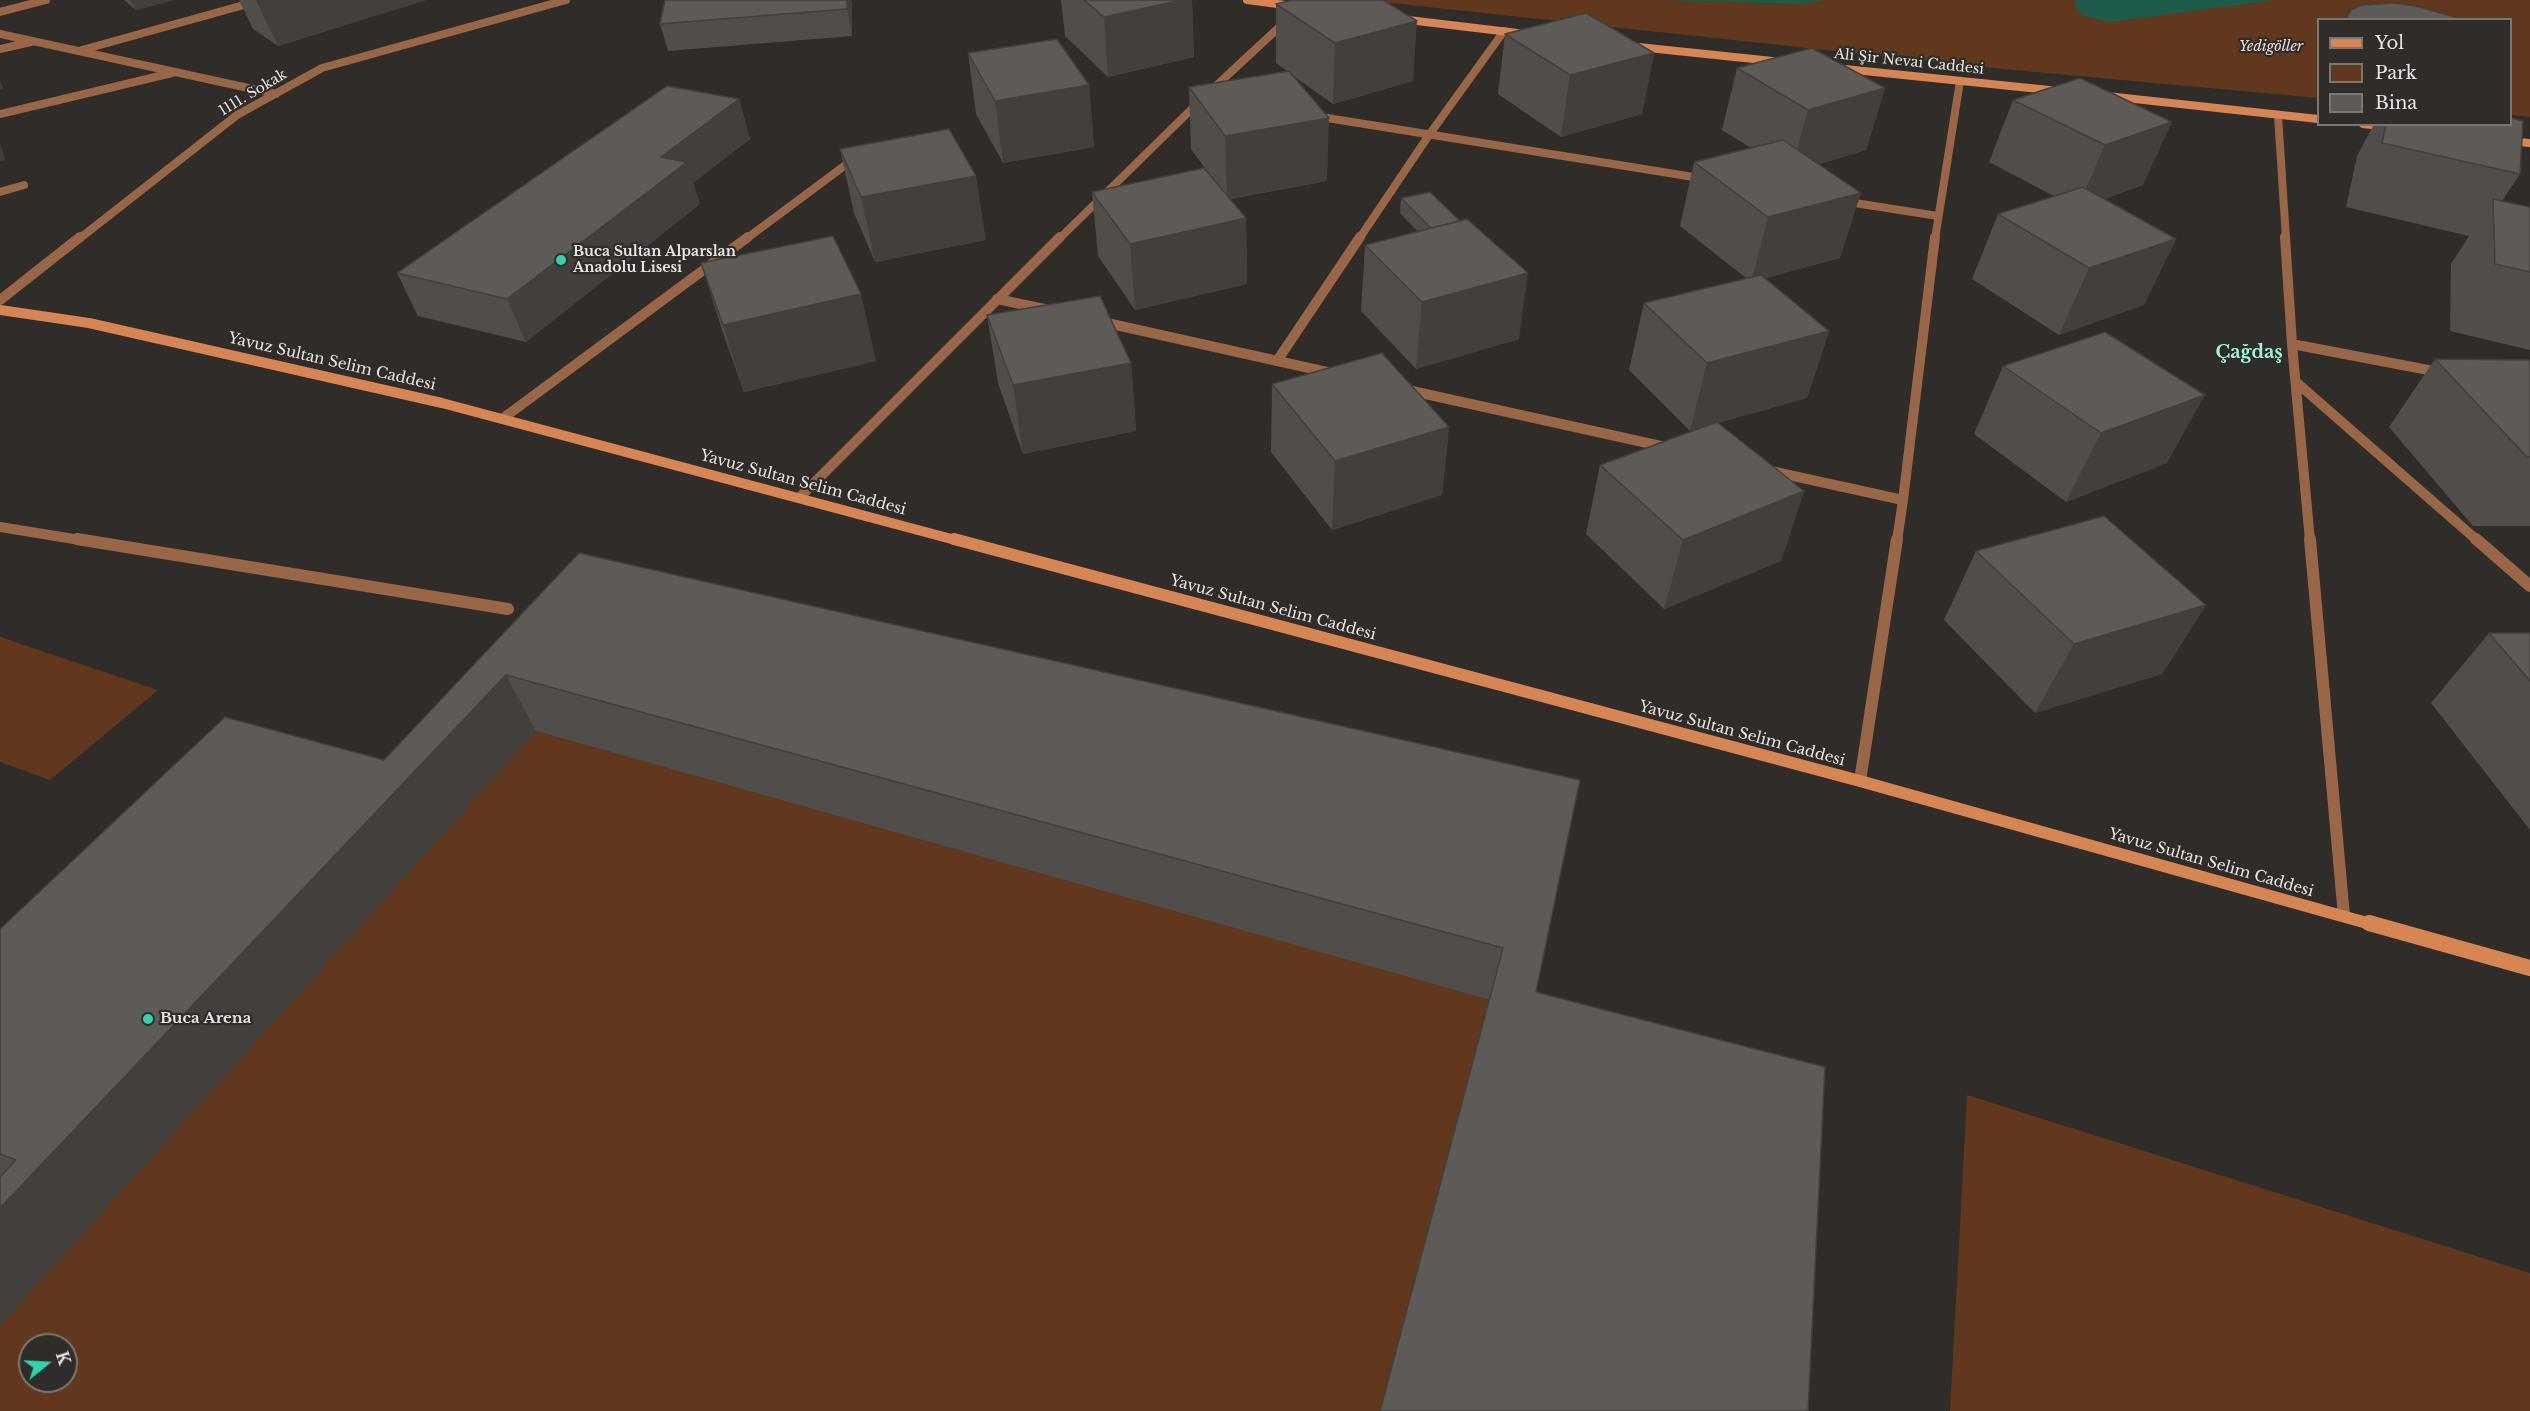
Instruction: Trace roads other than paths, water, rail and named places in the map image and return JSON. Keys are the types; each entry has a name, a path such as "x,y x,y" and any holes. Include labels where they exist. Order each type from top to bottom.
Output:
{"street":[{"path":"0,12 46,0"},
{"path":"80,50 262,0"},
{"name":"1111. Sokak","path":"0,300 237,115 322,68 566,0"},
{"path":"800,497 997,299 1204,97 1301,7 1247,0"},
{"path":"1397,18 1535,35"},
{"path":"1277,361 1429,135 1504,31"},
{"path":"0,34 276,94"},
{"path":"0,49 35,41"},
{"path":"1614,44 1793,63"},
{"name":"Ali Şir Nevai Caddesi","path":"1829,67 2066,92"},
{"path":"0,114 176,72"},
{"path":"1860,781 1903,500 1938,216 1960,81"},
{"path":"2101,96 2317,119"},
{"path":"1204,97 1215,99"},
{"path":"1305,114 1713,180"},
{"path":"2278,115 2292,344 2344,916"},
{"path":"2377,126 2399,129"},
{"path":"2494,139 2530,143"},
{"path":"502,419 852,158 863,156"},
{"path":"0,192 24,185"},
{"path":"1832,199 1938,216"},
{"path":"997,299 1056,312"},
{"name":"Yavuz Sultan Selim Caddesi","path":"0,310 89,323 502,419 1860,781 2530,968"},
{"path":"1091,320 1347,377"},
{"path":"2292,344 2451,374"},
{"path":"2296,382 2530,586"},
{"path":"1393,387 1683,451"},
{"path":"1753,467 1903,500"},
{"path":"0,527 508,609"}],"place":[{"name":"Buca Sultan Alparslan Anadolu Lisesi","path":"561,260"},
{"name":"Buca Arena","path":"148,1019"}],"district":[{"name":"Çağdaş","path":"2249,353"}],"park label":[{"name":"Yedigöller","path":"2271,47"}]}
